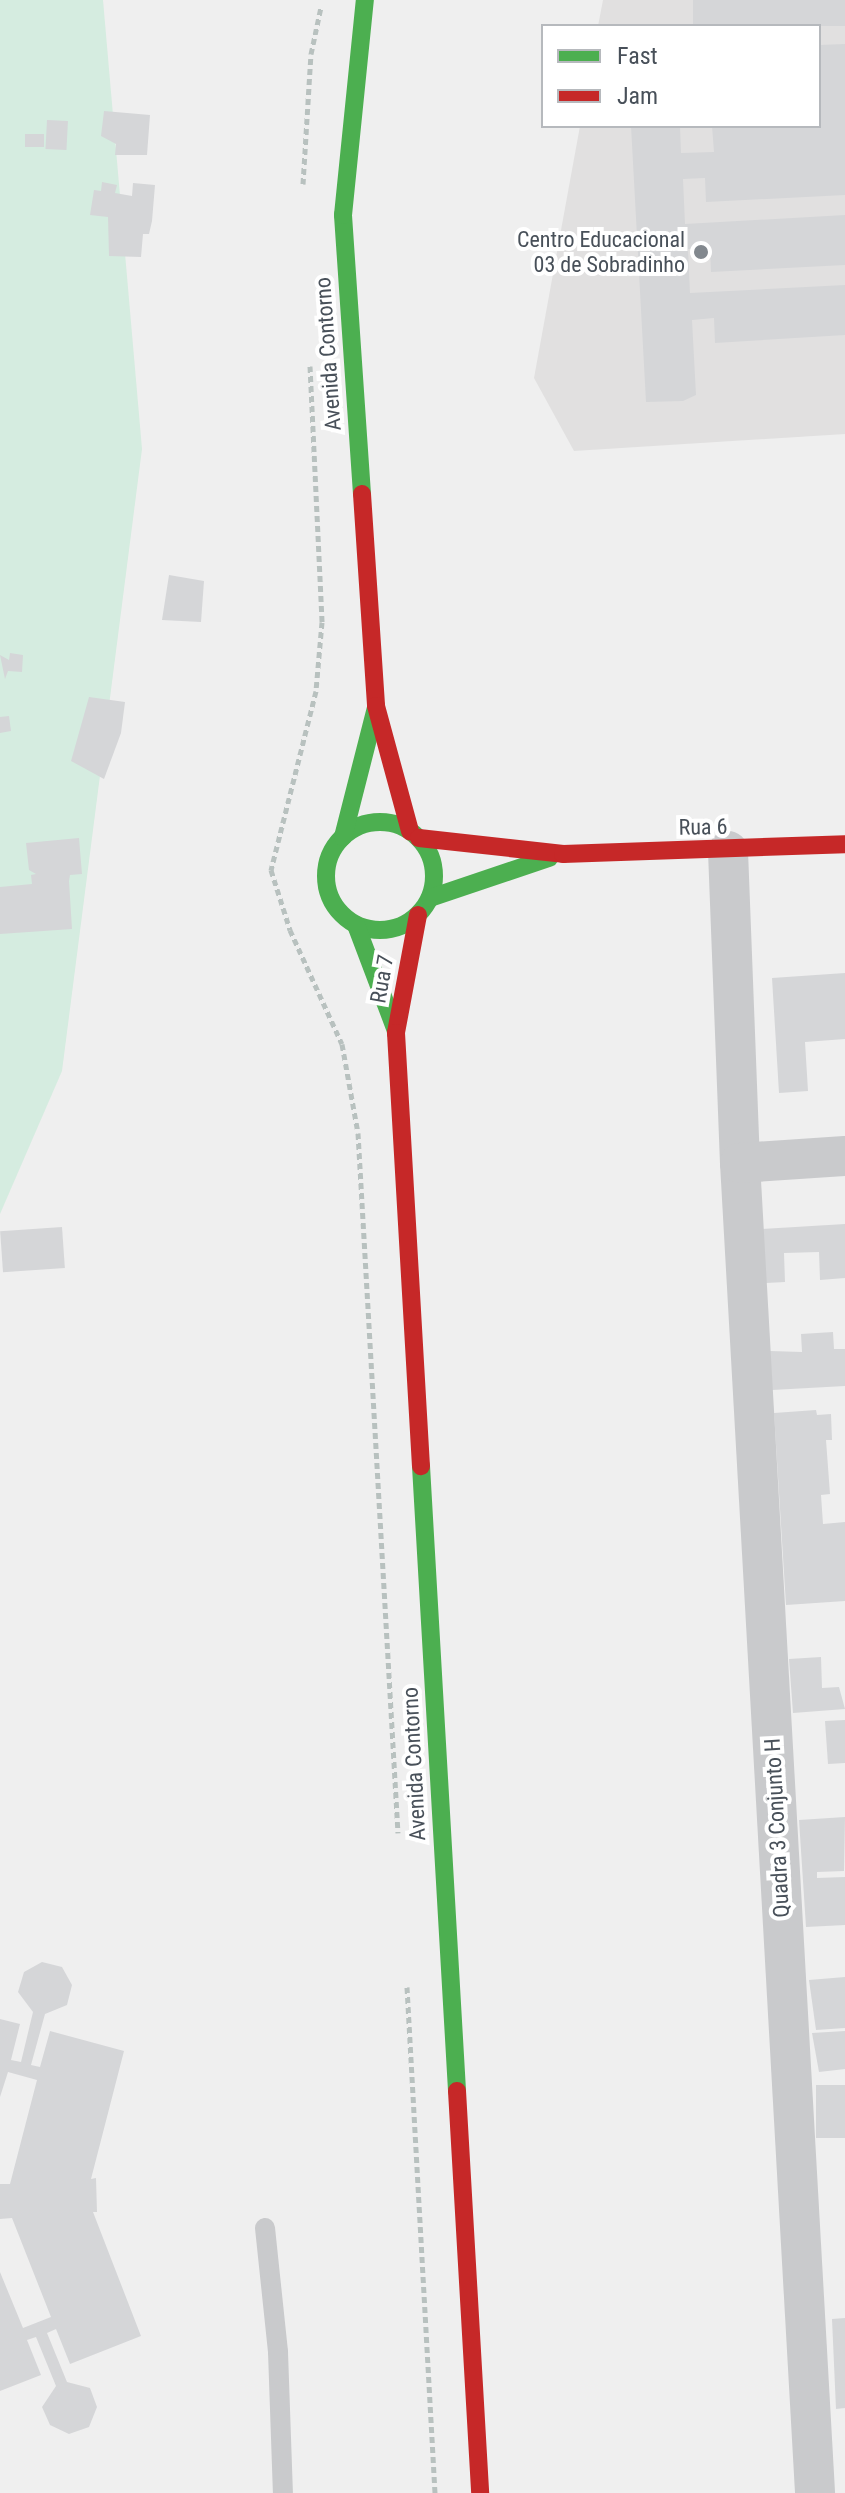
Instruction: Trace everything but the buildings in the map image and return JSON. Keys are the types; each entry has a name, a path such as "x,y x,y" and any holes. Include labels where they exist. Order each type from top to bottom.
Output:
{"main road":[{"name":"Avenida Contorno","path":"365,0 343,215 376,706 415,835"},
{"name":"Avenida Contorno","path":"343,837 376,706"},
{"path":"376,823 415,835 433,867 430,898 418,915 399,927 377,930 356,925 336,908 326,884 329,858 343,837 376,823"},
{"name":"Rua 6","path":"415,835 563,854 728,851 845,844"},
{"name":"Rua 6","path":"430,898 563,854"},
{"name":"Rua 7","path":"396,1033 418,915"},
{"name":"Rua 7","path":"356,925 396,1033"},
{"name":"Avenida Contorno","path":"396,1033 480,2493"}],"street":[{"name":"Quadra 3 Conjunto H","path":"728,851 740,1163 815,2493"},
{"path":"740,1163 845,1156"}],"lane":[{"path":"265,2228 278,2352 283,2493"}],"path":[{"path":"302,197 311,54 323,0"},
{"path":"309,354 322,622 316,691 271,870 290,930 342,1044 358,1133 399,1839"},
{"path":"407,1980 435,2493"}],"shaded area":[{"name":"Centro Educacional 03 de Sobradinho","path":"603,0 845,0 845,434 574,451 534,378 580,128 821,128 821,24 598,24"}],"green space":[{"path":"0,0 103,0 142,449 62,1071 0,1214"}],"traffic: fast":[{"path":"362,494 343,215 365,0"},
{"path":"343,837 376,708"},
{"path":"380,822 400,827 418,838 429,856 434,876 429,896 418,914 400,925 380,930 360,925 342,914 331,896 326,876 331,856 342,838 360,827 380,822"},
{"path":"430,898 549,858"},
{"path":"356,925 396,1031"},
{"path":"421,1466 457,2091"}],"traffic: jam":[{"path":"362,494 376,706 410,831"},
{"path":"419,838 563,854 845,844"},
{"path":"418,915 396,1033 421,1466"},
{"path":"457,2091 480,2493"}],"place":[{"name":"Centro Educacional 03 de Sobradinho","path":"701,252"}]}
